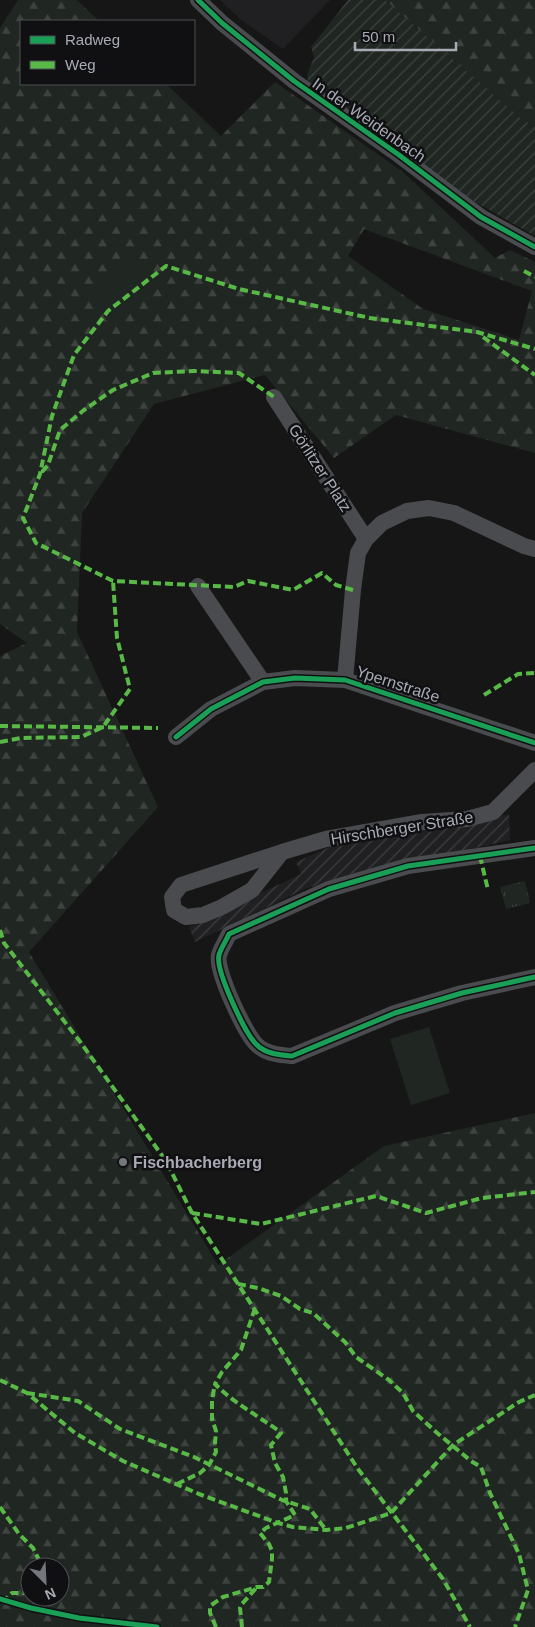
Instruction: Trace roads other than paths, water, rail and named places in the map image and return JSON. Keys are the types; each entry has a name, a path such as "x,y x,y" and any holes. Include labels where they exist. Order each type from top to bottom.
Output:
{"street":[{"name":"In der Weidenbach","path":"198,0 294,81 400,155 481,217 535,247"},
{"name":"Görlitzer Platz","path":"274,397 366,540"},
{"path":"345,680 358,553 366,540 382,523 407,511 429,508 454,513 524,546 535,549"},
{"path":"198,586 263,682"},
{"name":"Ypernstraße","path":"176,737 211,709 263,682 295,678 345,680 535,743"},
{"name":"Hirschberger Straße","path":"282,852 252,890 222,907 202,915 186,917 174,910 172,897 181,885 282,852 326,839 422,822 468,819 493,812 535,770"},
{"path":"535,848 408,866 329,889 229,934 218,957 224,985 246,1031 256,1045 275,1055 292,1056 396,1013 462,993 535,977"}],"place":[{"name":"Fischbacherberg","path":"123,1162"}]}
